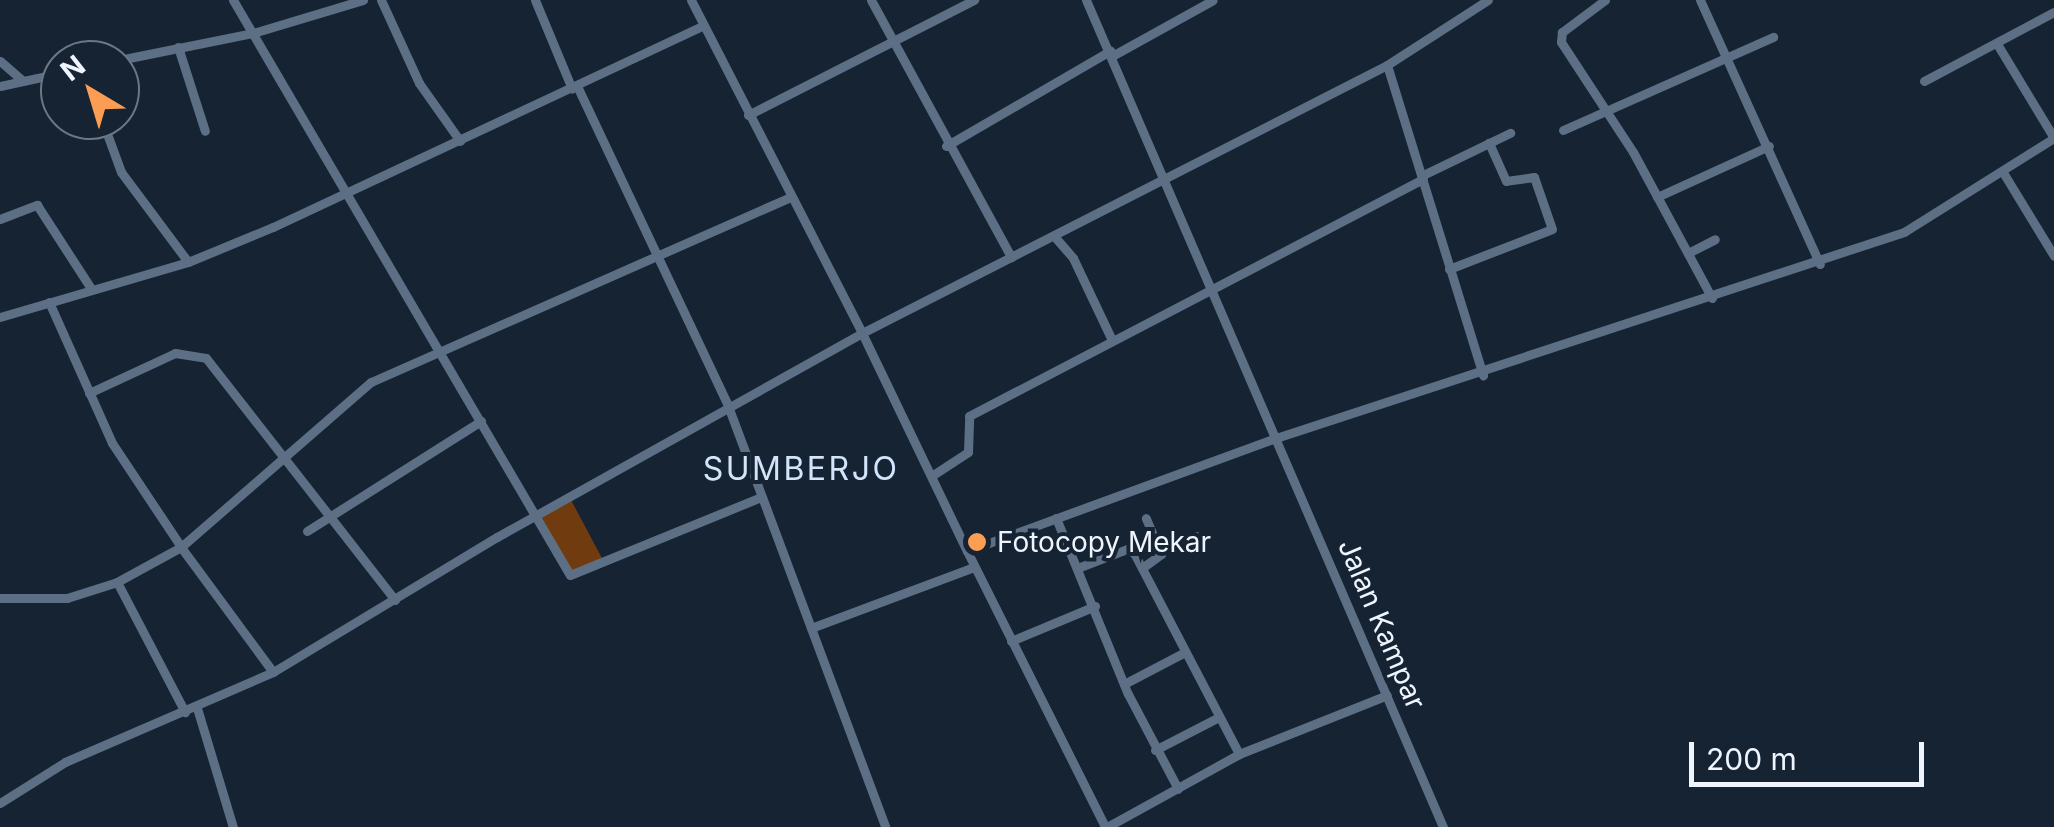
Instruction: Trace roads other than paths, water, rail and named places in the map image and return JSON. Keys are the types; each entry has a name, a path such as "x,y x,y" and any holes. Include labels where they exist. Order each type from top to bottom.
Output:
{"street":[{"path":"233,0 570,575 761,497"},
{"path":"140,55 252,32 363,0"},
{"path":"381,0 419,84 460,142"},
{"path":"535,0 728,406 886,827"},
{"path":"691,0 862,333 974,567 1106,827 1239,754 1386,695"},
{"path":"870,0 946,146 1011,258"},
{"path":"748,114 974,0"},
{"name":"Jalan Kampar","path":"1086,0 1167,178 1444,827"},
{"path":"946,146 1213,0"},
{"path":"0,803 65,762 273,672 728,406 862,333 1387,65 1488,0"},
{"path":"1605,0 1561,36 1580,80 1606,111 1712,298"},
{"path":"1700,0 1729,54 1820,264"},
{"path":"1924,81 2054,12"},
{"path":"5,315 188,262 345,195 703,26"},
{"path":"1564,130 1773,37"},
{"path":"967,551 1279,437 1820,264 1932,219 2054,138 1996,44"},
{"path":"178,47 205,131"},
{"path":"0,62 23,81"},
{"path":"1387,65 1483,374"},
{"path":"0,86 40,77"},
{"path":"933,476 966,456 969,416 1510,132"},
{"path":"109,140 121,172 188,262"},
{"path":"1449,269 1552,229 1534,177 1506,181 1489,143"},
{"path":"1658,197 1769,146"},
{"path":"2004,174 2054,256"},
{"path":"0,598 67,598 117,582 181,547 340,405 388,374 441,354 790,197"},
{"path":"0,219 37,204 92,290"},
{"path":"1054,236 1075,262 1112,340"},
{"path":"1688,253 1715,240"},
{"path":"49,302 112,443 181,547 273,672"},
{"path":"89,392 174,353 198,354 224,376 395,600"},
{"path":"306,531 482,421"},
{"path":"1056,518 1096,606 1124,684 1178,789"},
{"path":"1146,518 1161,550"},
{"path":"1142,568 1156,562 1161,550 1197,536"},
{"path":"1080,568 1127,548 1142,568 1239,754"},
{"path":"811,628 974,567"},
{"path":"117,582 185,712"},
{"path":"1012,641 1096,606"},
{"path":"1124,684 1185,652"},
{"path":"197,708 233,827"},
{"path":"1155,750 1219,717"}],"place":[{"name":"Fotocopy Mekar","path":"977,542"}],"district":[{"name":"SUMBERJO","path":"801,469"}]}
